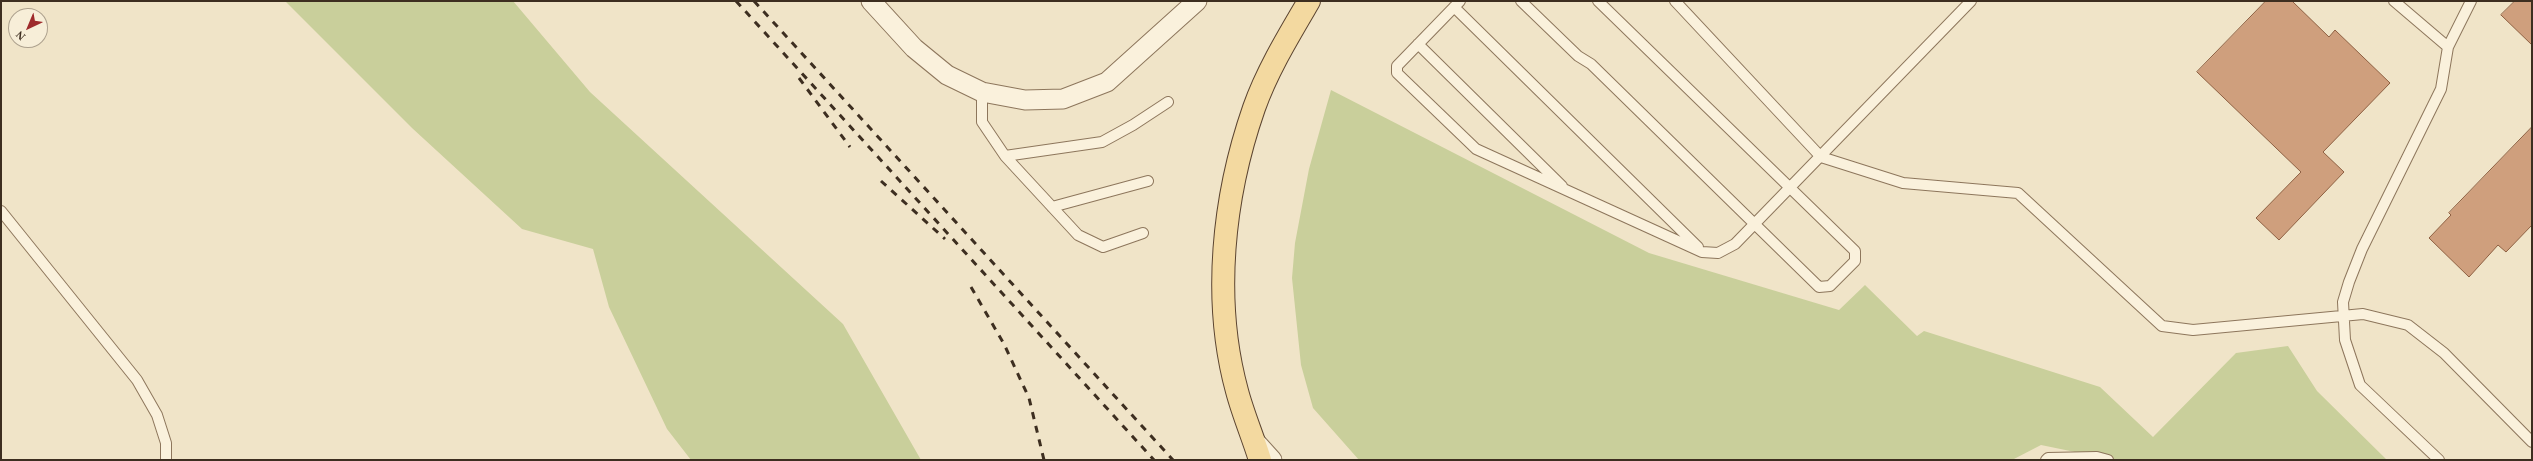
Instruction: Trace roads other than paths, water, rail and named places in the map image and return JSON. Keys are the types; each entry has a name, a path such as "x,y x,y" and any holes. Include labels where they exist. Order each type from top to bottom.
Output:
{"main road":[{"path":"1260,460 1237,391 1226,329 1224,265 1226,226 1233,189 1254,108 1286,39 1309,1"}],"street":[{"path":"871,1 914,48 947,75 982,92 1025,100 1063,99 1108,82 1197,1"},
{"path":"1253,439 1272,460"}],"lane":[{"path":"1521,1 1578,56 1591,64 1819,287 1830,286 1855,261 1854,251 1598,1"},
{"path":"1675,1 1821,157 1903,182 2018,193 2162,326 2193,330 2345,317 2363,314 2408,325 2444,353 2532,442"},
{"path":"1702,252 1457,4 1397,66 1397,73 1476,149 1702,252 1718,253 1735,244 1971,1"},
{"path":"2394,1 2448,47"},
{"path":"2440,460 2360,385 2345,340 2344,302 2348,282 2362,249 2441,89 2448,47 2471,1"},
{"path":"1418,44 1568,191"},
{"path":"982,92 982,122 1005,156 1078,235 1103,246 1143,233"},
{"path":"1005,156 1102,142 1134,125 1168,102"},
{"path":"1052,207 1148,181"},
{"path":"1,211 138,380 157,415 166,443 166,460"},
{"path":"2046,460 2048,458 2098,457 2108,460"}],"railway":[{"path":"736,1 1154,460"},
{"path":"754,1 1173,460"},
{"path":"799,78 850,147"},
{"path":"881,181 945,239"},
{"path":"971,287 1004,344 1029,398 1044,460"}]}
